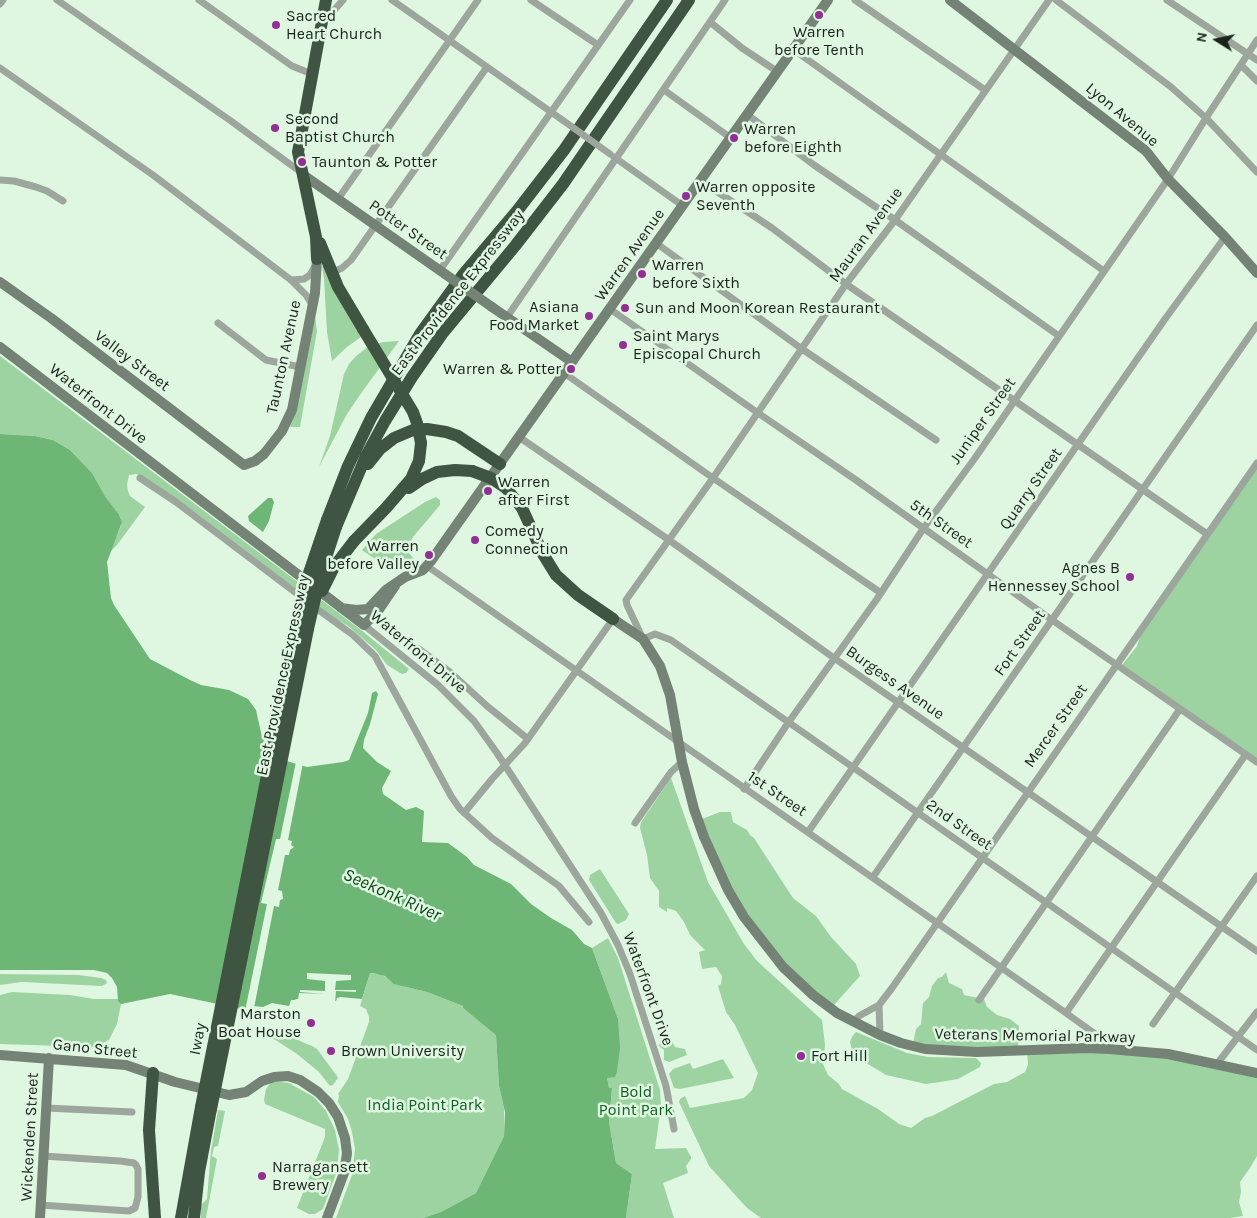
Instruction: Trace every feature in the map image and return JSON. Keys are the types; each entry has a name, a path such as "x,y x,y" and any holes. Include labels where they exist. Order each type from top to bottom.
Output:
{"highway":[{"name":"Taunton Avenue","path":"317,259 316,237 298,148 326,0"},
{"name":"East Providence Expressway","path":"254,867 331,524 365,430 420,334 462,276 517,211 568,144 667,0"},
{"name":"East Providence Expressway","path":"254,867 303,597 314,556 347,499 360,468 385,422 419,366 442,334 563,184 689,0"},
{"name":"Taunton Avenue","path":"316,237 342,294 417,423 420,443 419,461 411,480 386,508"},
{"path":"347,499 364,470 380,449 394,438 413,430 433,429 452,434 468,442 500,464"},
{"path":"308,628 325,583 339,560 354,541 386,508 413,485 432,474 449,470 472,471 491,478 506,488 522,508 543,554 556,575 578,595 613,620"},
{"name":"Iway","path":"181,1218 206,1108 254,867"},
{"path":"152,1073 149,1130 155,1218"},
{"name":"Iway","path":"194,1218 206,1108"}],"main road":[{"name":"Warren Avenue","path":"371,606 386,590 405,577 427,566 828,0"},
{"name":"Lyon Avenue","path":"950,0 1015,51 1072,92 1117,130 1146,151 1168,179 1225,237 1257,273"},
{"name":"Potter Street","path":"302,174 572,362"},
{"name":"Taunton Avenue","path":"244,466 262,457 285,426 294,403 316,281 317,259"},
{"name":"Valley Street","path":"0,282 244,466"},
{"name":"Waterfront Drive","path":"0,347 364,626"},
{"path":"364,626 378,611 397,583"},
{"path":"341,608 362,610 371,606"},
{"path":"364,626 366,615 371,606"},
{"name":"Veterans Memorial Parkway","path":"613,620 643,639 665,679 694,809 704,837 728,890 744,917 783,967 813,995 837,1013 880,1035 925,1049 954,1052 1108,1049 1168,1054 1257,1074"},
{"name":"Gano Street","path":"0,1055 119,1063 134,1066 169,1080 231,1095 242,1093 270,1078 285,1076 308,1084 321,1094 336,1113 344,1132 347,1152 343,1178 326,1218"},
{"name":"Wickenden Street","path":"40,1218 50,1058"}],"street":[{"path":"0,4 3,0"},
{"path":"57,0 231,121 302,174"},
{"path":"199,0 292,66 312,74"},
{"path":"321,25 343,0"},
{"path":"392,0 683,206"},
{"path":"338,199 478,0"},
{"path":"531,0 598,45"},
{"path":"442,272 630,0"},
{"path":"507,317 725,0"},
{"path":"855,0 985,90"},
{"name":"Mauran Avenue","path":"643,639 626,600 713,478 846,284 895,220 1050,0"},
{"path":"1056,0 1172,87 1206,118 1257,172"},
{"path":"1168,0 1257,60"},
{"path":"710,22 742,48 778,72"},
{"path":"1248,54 1257,40"},
{"path":"794,50 1104,271"},
{"name":"Juniper Street","path":"744,789 788,723 881,593 1168,179 1248,54"},
{"path":"1241,65 1257,81"},
{"path":"0,68 133,160 291,280 312,304"},
{"path":"331,273 348,264 487,68"},
{"path":"664,90 731,138"},
{"path":"748,115 814,165 1058,336"},
{"path":"0,180 18,182 40,188 63,201"},
{"path":"701,181 772,228 846,284 1207,534"},
{"name":"Quarry Street","path":"808,832 1165,319 1225,237"},
{"path":"656,243 802,349 936,440"},
{"path":"291,280 298,281 307,277 314,269 317,259"},
{"name":"5th Street","path":"610,309 1257,762"},
{"path":"218,322 266,360 300,368"},
{"name":"Fort Street","path":"873,877 1257,325"},
{"path":"564,373 881,593"},
{"name":"Burgess Avenue","path":"519,437 1257,951"},
{"name":"Mercer Street","path":"853,1022 859,1016 879,1005 1257,463"},
{"path":"140,478 176,502 368,648 378,661 451,796 464,813 498,842 559,886 590,922"},
{"name":"1st Street","path":"427,566 1066,1012 1098,1036 1108,1049"},
{"path":"464,813 528,738 613,620"},
{"name":"Waterfront Drive","path":"364,626 449,694 478,726 601,913 618,944 630,974 666,1086 674,1129"},
{"name":"2nd Street","path":"643,639 655,634 670,640 1257,1050"},
{"path":"419,650 450,672 487,706 528,738"},
{"path":"979,1000 1180,709"},
{"path":"1066,1012 1246,754"},
{"path":"634,823 671,772 682,762"},
{"path":"1154,1024 1257,876"},
{"path":"879,1005 880,1035"},
{"path":"1217,1064 1257,1012"},
{"path":"46,1108 132,1112"},
{"path":"40,1205 133,1210 136,1208 138,1197 138,1169 134,1163 120,1160 43,1156"}],"green space":[{"path":"322,266 324,266 361,337 332,361 327,332"},
{"path":"315,316 317,331 300,427 290,427 296,412"},
{"path":"399,341 347,414 319,467 330,436 344,374 349,364 369,346 383,342"},
{"path":"0,356 361,630 409,669 406,673 402,674 387,665 376,650 348,626 334,618 195,512 137,474 129,475 128,491 130,496 145,507 109,553 121,526 121,519 92,473 70,450 53,440 35,436 0,434"},
{"path":"1257,468 1257,758 1122,665 1137,646 1140,636"},
{"path":"436,497 440,500 440,505 413,537 409,545 409,553 417,563 415,565 392,568 385,566 362,550 376,534 425,502"},
{"path":"671,778 708,882 744,944 757,961 822,1020 825,1045 823,1064 828,1075 842,1089 878,1109 899,1124 911,1128 925,1118 994,1084 1007,1082 1025,1072 1028,1065 1027,1050 1112,1049 1257,1073 1257,1156 1240,1182 1239,1202 1243,1216 1230,1218 761,1218 747,1208 709,1166 679,1102 685,1096 690,1108 744,1098 752,1090 758,1073 735,1025 726,1012 718,986 721,984 722,976 716,967 702,969 699,952 705,950 690,935 676,911 667,908 667,912 659,907 659,891 650,878 647,855 640,828 641,822"},
{"path":"720,812 731,812 733,822 747,830 754,838 793,898 816,916 831,937 856,964 860,976 832,1007 779,957 728,886 702,819"},
{"path":"600,869 629,914 626,920 618,924 589,880 590,875"},
{"name":"Bold Point Park","path":"608,938 618,958 660,1090 661,1106 655,1149 686,1148 691,1157 686,1166 688,1173 663,1183 674,1218 626,1218 632,1174 616,1163 609,1122 612,1088 609,1089 607,1078 618,1019 592,948"},
{"path":"946,972 949,983 962,989 964,995 984,999 987,1007 997,1015 1010,1019 1019,1026 1018,1050 913,1044 916,1029 921,1024 923,1003 929,997 932,986"},
{"name":"India Point Park","path":"370,973 380,974 406,987 427,992 463,1006 463,1008 496,1034 499,1086 504,1108 504,1136 476,1193 441,1212 423,1218 336,1218 352,1175 355,1149 348,1119 338,1102 338,1094 348,1079 369,1022 366,1009 360,1006"},
{"path":"0,974 79,975 101,978 106,980 107,983 102,986 22,982 0,985"},
{"path":"12,992 70,995 94,999 118,999 121,1004 117,1024 109,1040 94,1047 0,1044 0,995"},
{"path":"274,1030 317,1049 338,1078 333,1085 330,1086 319,1072 297,1054 271,1037"},
{"path":"856,1032 907,1053 928,1057 976,1058 981,1063 980,1067 958,1079 926,1084 886,1075 858,1058 852,1050 850,1042"},
{"path":"663,1033 669,1035 675,1047 685,1049 687,1055 669,1062 664,1060 664,1050 659,1046"},
{"path":"723,1059 734,1078 680,1089 674,1088 669,1074 673,1069 690,1063 693,1069"},
{"path":"272,1081 289,1083 314,1097 326,1111 335,1130 339,1150 337,1171 323,1209 315,1214 309,1214 297,1208 325,1137 325,1129 265,1104 266,1089"},
{"path":"218,1110 225,1111 218,1146 214,1147 212,1156 217,1159 206,1218 201,1218 201,1205 207,1199 211,1151"}],"water":[{"name":"Seekonk River","path":"0,434 35,436 53,440 70,450 92,473 122,522 107,562 111,598 150,659 201,685 229,690 248,699 256,710 262,737 268,749 283,760 307,767 349,760 368,713 372,693 376,691 378,694 363,748 377,762 391,771 382,788 383,794 406,810 416,807 424,811 422,842 448,843 467,857 474,865 511,884 531,904 572,930 584,944 592,948 618,1019 620,1048 617,1071 615,1077 607,1078 609,1088 612,1088 609,1122 616,1163 632,1174 626,1218 423,1218 441,1212 476,1193 504,1136 505,1112 499,1086 496,1035 463,1008 463,1006 427,992 394,984 385,976 373,973 370,973 362,999 340,997 336,1001 296,999 291,1000 289,1006 272,1003 263,1007 253,1006 242,1009 170,994 121,1004 118,1001 117,987 112,978 107,973 94,970 0,970"},
{"path":"268,498 272,498 274,502 269,521 263,532 249,521 248,516"}],"pier":[{"path":"296,762 303,763 288,840 292,841 291,845 294,847 290,850 289,855 285,855 278,890 282,891 283,899 280,900 279,907 274,906 254,1008 245,1011 267,904 261,903 276,839 280,839"},
{"path":"307,973 351,975 351,980 336,981 335,990 356,990 356,992 336,991 335,1003 303,1002 298,1000 299,993 325,994 300,992 300,990 325,991 325,981 307,979"}],"place":[{"name":"Warren before Tenth","path":"819,15"},
{"name":"Sacred Heart Church","path":"276,25"},
{"name":"Second Baptist Church","path":"275,128"},
{"name":"Warren before Eighth","path":"734,138"},
{"name":"Taunton & Potter","path":"302,162"},
{"name":"Warren opposite Seventh","path":"686,196"},
{"name":"Warren before Sixth","path":"642,274"},
{"name":"Sun and Moon Korean Restaurant","path":"625,308"},
{"name":"Asiana Food Market","path":"589,316"},
{"name":"Saint Marys Episcopal Church","path":"623,345"},
{"name":"Warren & Potter","path":"571,369"},
{"name":"Warren after First","path":"488,491"},
{"name":"Comedy Connection","path":"475,540"},
{"name":"Warren before Valley","path":"429,555"},
{"name":"Agnes B Hennessey School","path":"1130,577"},
{"name":"Marston Boat House","path":"311,1023"},
{"name":"Brown University","path":"331,1051"},
{"name":"Fort Hill","path":"801,1056"},
{"name":"Narragansett Brewery","path":"262,1176"}]}
